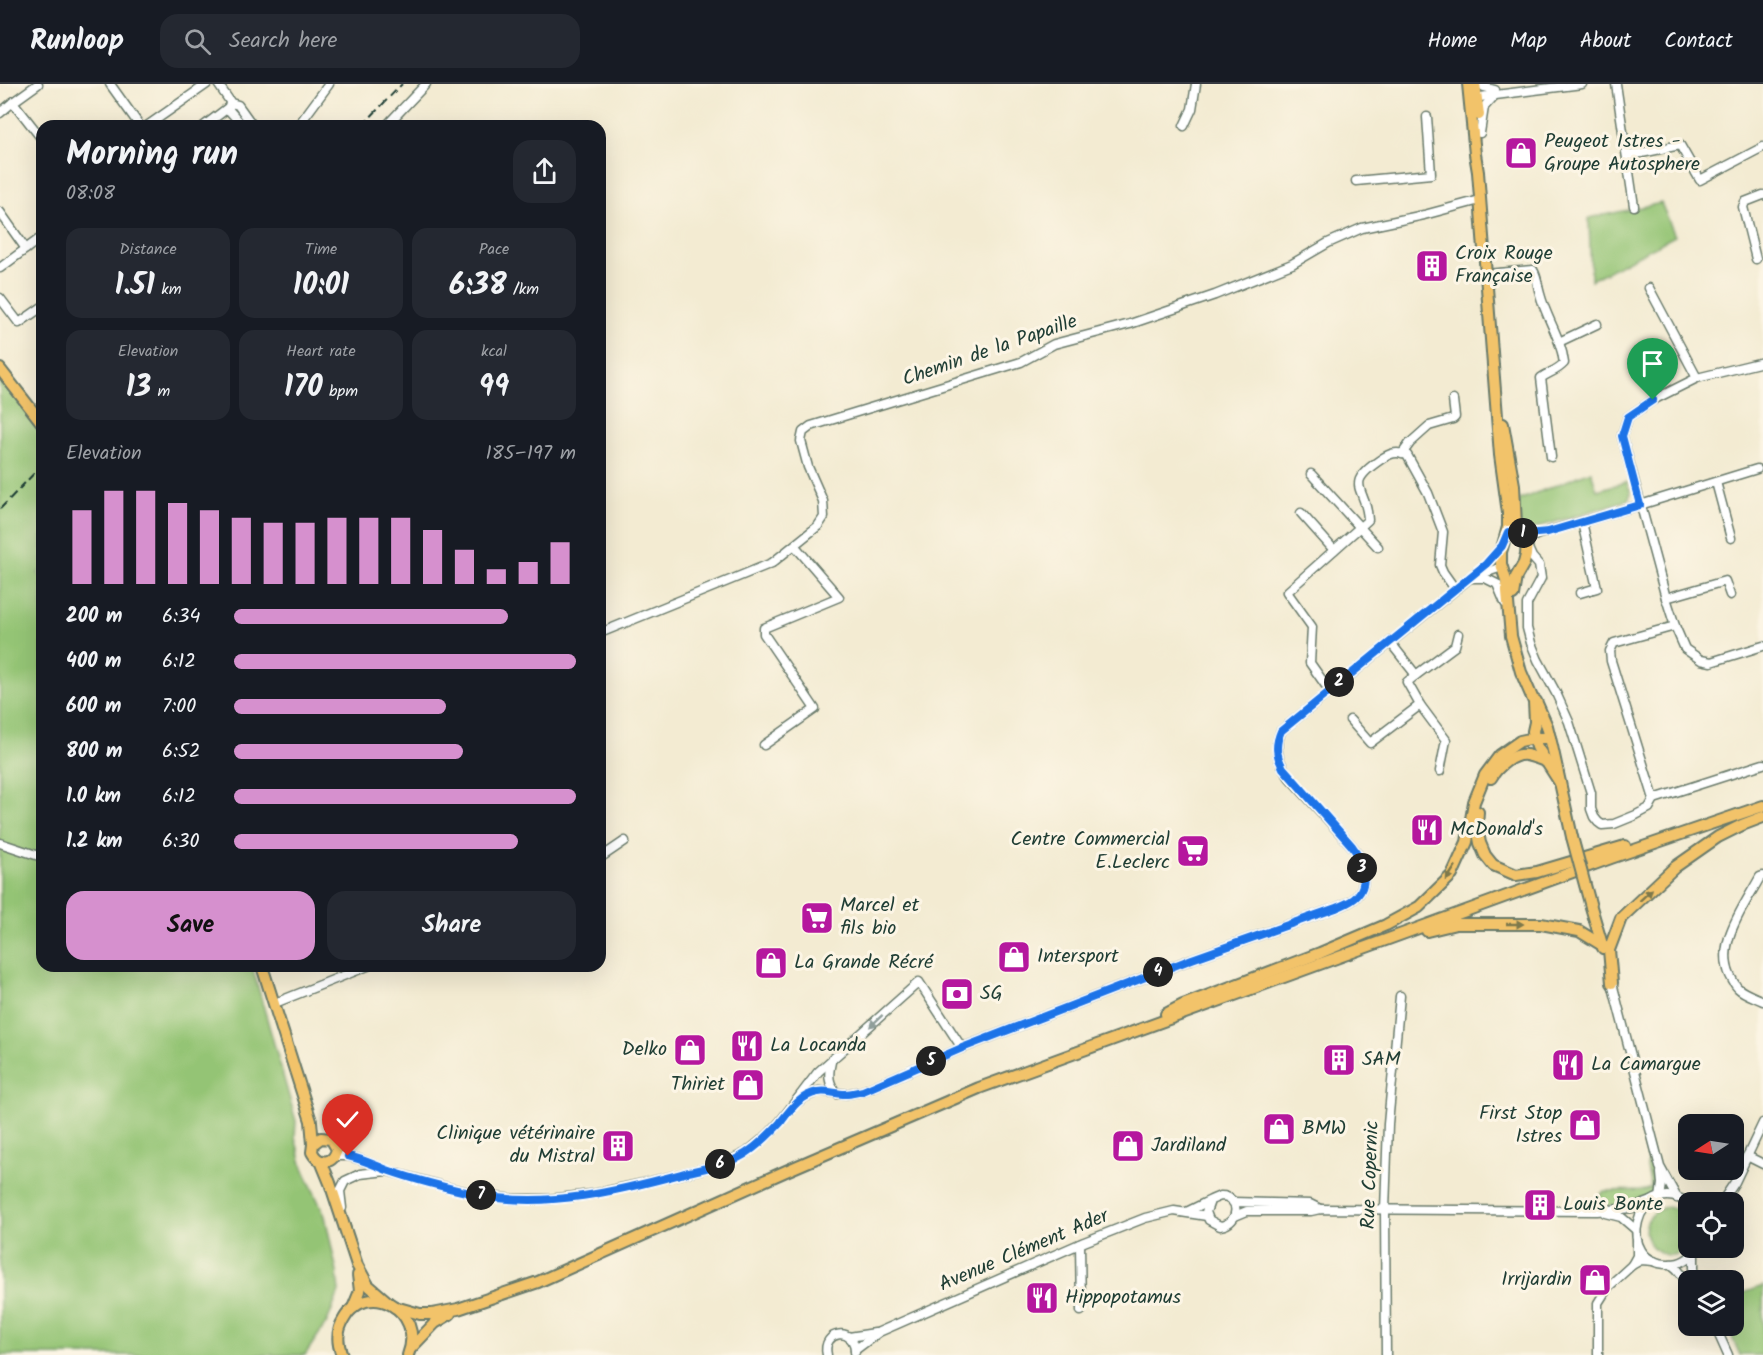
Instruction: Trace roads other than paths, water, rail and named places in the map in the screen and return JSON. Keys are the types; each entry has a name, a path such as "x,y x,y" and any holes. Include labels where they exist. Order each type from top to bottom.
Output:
{"main road":[{"path":"1475,89 1478,172 1500,455 1509,521 1502,546 1503,569 1508,591 1508,612 1516,657 1534,702 1535,742 1560,783"},
{"path":"0,369 36,415"},
{"path":"1497,394 1514,485 1516,525 1523,538 1526,555 1515,581 1513,599 1515,629 1526,673 1558,767 1572,837 1612,982"},
{"path":"1506,535 1511,531 1523,538"},
{"path":"1503,569 1514,572 1520,569"},
{"path":"1137,1030 1183,1005 1320,953 1386,925 1419,907 1452,875 1467,842 1474,802 1485,775 1500,755 1520,741 1535,742 1550,738"},
{"path":"1526,755 1535,742"},
{"path":"1545,761 1526,755 1516,756 1494,773 1478,809 1477,826 1480,843 1485,855 1493,865 1516,875 1537,872 1639,841 1675,836"},
{"path":"342,1355 338,1333 341,1324 353,1308 367,1302 374,1300 423,1315 458,1309 538,1282 979,1088 1763,806"},
{"path":"1596,925 1603,927 1621,918 1675,867 1718,837 1763,817"},
{"path":"1612,982 1609,950 1621,918"},
{"path":"1369,946 1456,924 1541,924 1579,930 1602,945"},
{"path":"264,972 311,1121 312,1152 314,1156 329,1159"},
{"path":"311,1121 324,1137"},
{"path":"313,1144 324,1137 331,1139 335,1144 337,1149 329,1159 330,1183 357,1265 368,1285 408,1320 412,1338 409,1351"},
{"path":"353,1308 360,1291 357,1265"},
{"path":"409,1351 439,1320 458,1309"},
{"path":"335,1355 339,1343"}],"street":[{"path":"0,113 38,84"},
{"path":"110,84 136,120"},
{"path":"156,120 207,84"},
{"path":"218,84 230,105 228,109 238,120"},
{"path":"302,120 329,84"},
{"path":"392,120 426,84"},
{"path":"1184,126 1192,109 1196,84"},
{"path":"1477,134 1484,107 1494,92 1537,84"},
{"path":"1475,89 1494,92 1582,84"},
{"path":"1616,84 1634,206"},
{"path":"13,102 36,131"},
{"path":"211,120 230,105 238,105 249,120"},
{"path":"1356,181 1431,174 1427,117"},
{"path":"1627,156 1680,145 1700,180 1763,147"},
{"path":"1756,259 1743,207 1745,202 1763,195"},
{"name":"Chemin de la Papaille","path":"606,631 772,563 818,526 824,517 823,501 808,467 801,441 803,432 811,426 1021,362 1054,344 1130,324 1215,295 1292,264 1328,243 1362,228 1480,200"},
{"path":"0,212 26,249"},
{"path":"0,268 36,242"},
{"path":"1486,274 1533,270 1537,276 1540,294 1563,349 1564,363 1558,370 1548,372 1540,378 1551,457"},
{"path":"1649,288 1697,378"},
{"path":"0,298 19,323 36,311"},
{"path":"1559,342 1597,324"},
{"path":"1763,362 1697,378 1653,400 1628,417 1622,436 1666,598 1684,649 1701,660 1711,662 1763,645"},
{"path":"1402,453 1429,426 1455,417 1453,400"},
{"path":"1329,690 1310,663 1312,627 1287,592 1368,520 1368,512 1359,491 1359,481 1362,474 1389,454 1398,452 1407,455 1428,493 1443,532 1440,565 1455,589"},
{"path":"1756,469 1523,538 1532,557 1539,565 1541,578 1527,604 1527,628 1538,660 1569,722 1591,793 1591,808 1598,822 1608,826 1649,808 1654,800 1763,764"},
{"path":"1311,474 1378,547"},
{"path":"1716,482 1731,538"},
{"path":"1301,513 1334,550"},
{"path":"1580,593 1597,588 1582,522"},
{"path":"764,745 814,709 764,634 764,628 838,597 795,546"},
{"path":"792,1106 819,1091 846,1094 863,1091 962,1048 1192,959 1336,908 1357,896 1364,879 1360,856 1289,777 1276,751 1281,731 1486,564 1502,546"},
{"path":"1520,569 1539,565"},
{"path":"1469,578 1503,569"},
{"path":"1469,578 1485,578 1497,584 1508,612"},
{"path":"1666,598 1725,581 1730,595"},
{"path":"1654,800 1611,661 1610,651 1614,643 1675,626"},
{"path":"1440,771 1446,740 1420,705 1407,682 1455,646 1458,634"},
{"path":"1390,642 1416,675"},
{"path":"1350,720 1370,743 1420,705"},
{"path":"606,854 625,841"},
{"path":"0,843 36,855"},
{"path":"1763,876 1760,877 1736,922 1727,943 1725,959 1729,974 1737,988 1763,1001"},
{"path":"275,1003 353,972"},
{"path":"329,1159 348,1156 446,1187 486,1196 534,1199 593,1194 664,1179 738,1158 769,1134 813,1078 919,982 962,1048"},
{"path":"1612,982 1660,1167 1662,1184 1656,1200 1644,1208 1638,1218 1635,1229 1637,1256 1632,1265"},
{"name":"Rue Copernic","path":"1386,1355 1385,1209 1388,1124 1400,996"},
{"path":"831,1062 828,1075 837,1094"},
{"path":"1728,1192 1763,1123"},
{"path":"335,1144 359,1159"},
{"path":"1747,1156 1763,1164"},
{"path":"1660,1167 1677,1198"},
{"path":"345,1229 340,1191 345,1181 360,1174 388,1170"},
{"path":"1227,1197 1233,1202 1236,1211 1231,1222 1220,1226 1213,1223 1207,1216 1207,1208 1214,1198 1227,1197"},
{"path":"1235,1216 1247,1211 1320,1209 1597,1211 1634,1208 1656,1200 1677,1198"},
{"name":"Avenue Clément Ader","path":"1186,1212 1210,1201"},
{"path":"1233,1202 1310,1204 1320,1209"},
{"name":"Avenue Clément Ader","path":"824,1353 831,1337 840,1334 849,1336 879,1332 1080,1244 1154,1215 1174,1211 1207,1216"},
{"path":"1597,1211 1621,1217 1635,1229"},
{"path":"1637,1242 1647,1256 1662,1264 1671,1264 1689,1258"},
{"path":"1080,1244 1081,1311"},
{"path":"1598,1355 1598,1303 1608,1287 1632,1265 1641,1260 1654,1261"},
{"path":"1671,1264 1678,1272"},
{"name":"Avenue Clément Ader","path":"855,1352 879,1332"},
{"path":"849,1336 854,1342 855,1352"},
{"path":"1719,1336 1728,1355"}],"railway":[{"path":"368,120 402,84"},
{"path":"0,509 36,471"}],"place":[{"name":"Peugeot Istres - Groupe Autosphere","path":"1521,153"},
{"name":"Croix Rouge Française","path":"1432,266"},
{"name":"McDonald's","path":"1427,830"},
{"name":"Centre Commercial E.Leclerc","path":"1193,851"},
{"name":"Marcel et fils bio","path":"817,918"},
{"name":"Intersport","path":"1014,957"},
{"name":"La Grande Récré","path":"771,963"},
{"name":"SG","path":"957,994"},
{"name":"La Locanda","path":"747,1046"},
{"name":"Delko","path":"690,1050"},
{"name":"SAM","path":"1339,1060"},
{"name":"La Camargue","path":"1568,1065"},
{"name":"Thiriet","path":"748,1085"},
{"name":"First Stop Istres","path":"1585,1125"},
{"name":"BMW","path":"1279,1129"},
{"name":"Clinique vétérinaire du Mistral","path":"618,1146"},
{"name":"Jardiland","path":"1128,1146"},
{"name":"Louis Bonte","path":"1540,1205"},
{"name":"Irrijardin","path":"1595,1280"},
{"name":"Hippopotamus","path":"1042,1298"}]}
